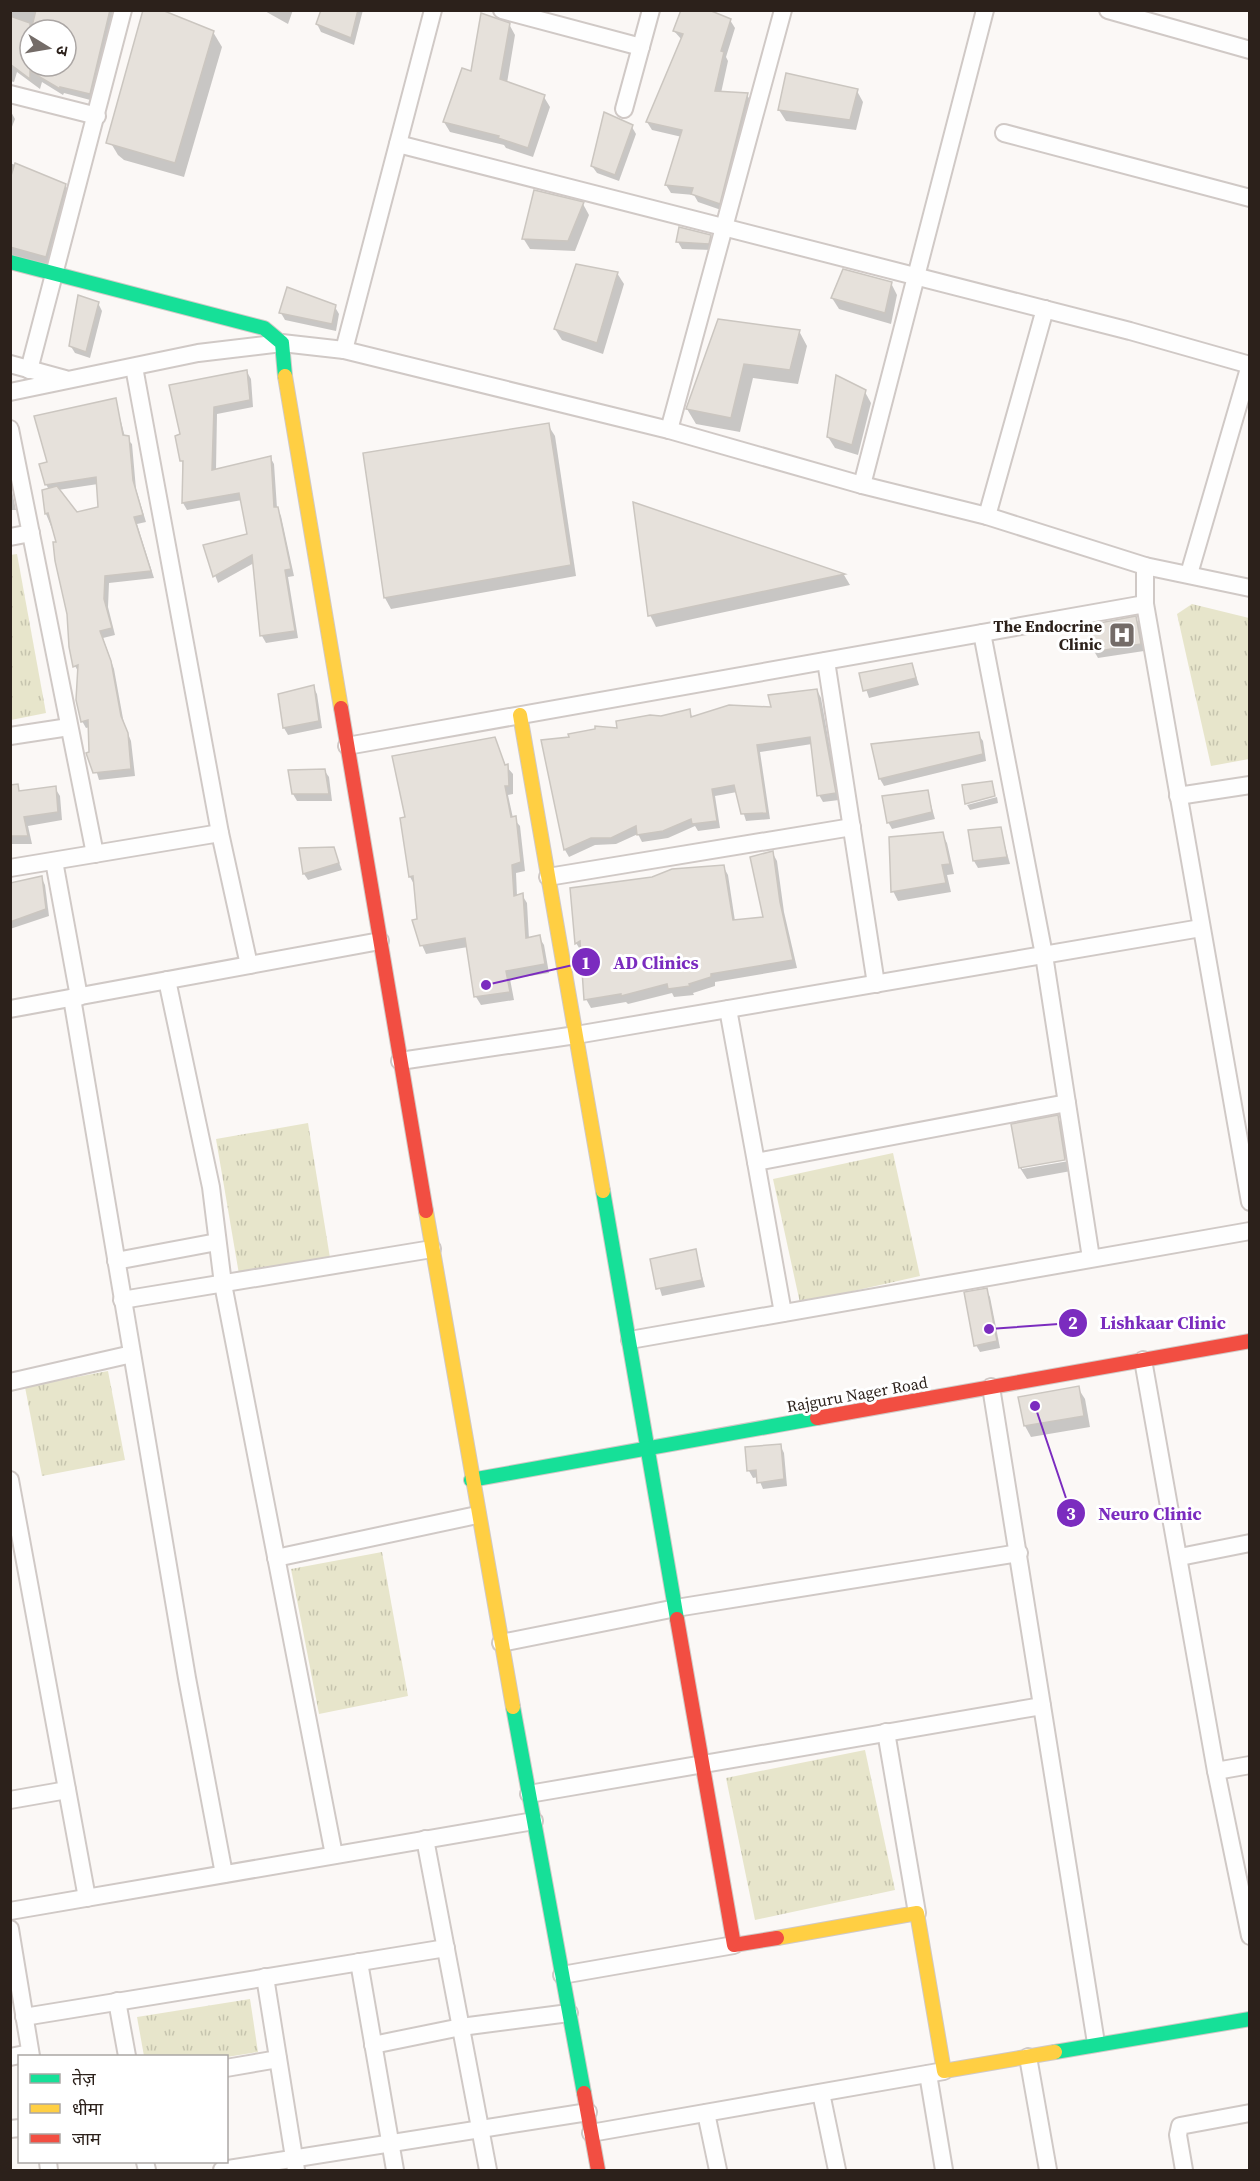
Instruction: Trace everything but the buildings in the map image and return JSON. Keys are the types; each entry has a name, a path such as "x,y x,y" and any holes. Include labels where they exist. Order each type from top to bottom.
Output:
{"street":[{"path":"29,370 123,10"},
{"path":"344,350 433,10"},
{"path":"502,10 641,47"},
{"path":"624,109 651,10"},
{"path":"669,430 783,10"},
{"path":"862,485 985,10"},
{"path":"1108,10 1250,50"},
{"path":"10,94 97,116"},
{"path":"1004,133 1250,198"},
{"path":"398,144 1045,309 1250,365 1189,574"},
{"path":"10,262 264,328 282,343 285,374 477,1515 598,2170"},
{"path":"987,516 1045,309"},
{"path":"10,392 198,352 282,343 344,350 669,430 862,485 987,516 1145,566 1250,588"},
{"path":"10,364 68,380"},
{"path":"134,367 220,833 249,965"},
{"path":"10,429 95,854"},
{"path":"10,537 31,533"},
{"path":"1145,566 1145,604 1201,928 1244,1135 1250,1202"},
{"path":"347,746 1145,604"},
{"path":"982,633 1044,955 1091,1258"},
{"path":"826,661 876,984"},
{"path":"520,715 734,1945"},
{"path":"10,736 69,727"},
{"path":"1178,796 1250,784"},
{"path":"548,877 852,827"},
{"path":"10,868 220,833"},
{"path":"54,861 122,1300 187,1678 224,1874"},
{"path":"400,1061 576,1035 1201,928"},
{"path":"10,1009 380,941"},
{"path":"167,980 208,1176 223,1284 334,1855"},
{"path":"728,1009 783,1313"},
{"path":"756,1161 1067,1103"},
{"path":"630,1340 1250,1231"},
{"path":"116,1261 217,1242"},
{"path":"122,1300 432,1249"},
{"name":"Rajguru Nager Road","path":"471,1479 1250,1341"},
{"path":"10,1382 132,1354"},
{"path":"1143,1360 1180,1557 1216,1771 1250,1936"},
{"path":"991,1387 1096,2043"},
{"path":"10,1480 87,1898"},
{"path":"276,1558 477,1515"},
{"path":"1180,1557 1250,1543"},
{"path":"501,1643 676,1608 1019,1553"},
{"path":"529,1794 1042,1706"},
{"path":"886,1732 917,1913 936,2072 944,2170"},
{"path":"1216,1771 1250,1765"},
{"path":"10,1800 67,1790"},
{"path":"10,1911 534,1821"},
{"path":"425,1839 488,2170"},
{"path":"562,1975 917,1913"},
{"path":"10,1929 31,2055"},
{"path":"24,2017 446,1948"},
{"path":"359,1962 395,2170"},
{"path":"265,1977 295,2165"},
{"path":"117,2001 127,2055"},
{"path":"373,2044 461,2027 569,2013"},
{"path":"591,2133 1096,2043 1250,2019"},
{"path":"1028,2056 1048,2170"},
{"path":"228,2068 278,2059"},
{"path":"821,2093 837,2170"},
{"path":"222,2170 295,2165 390,2143 588,2112"},
{"path":"706,2113 718,2170"},
{"path":"1184,2170 1178,2135 1180,2126 1250,2113"}],"green space":[{"path":"17,554 46,713 11,720 10,555"},
{"path":"1192,604 1249,618 1249,759 1211,766 1177,614"},
{"path":"308,1123 331,1264 240,1280 216,1139"},
{"path":"893,1153 920,1276 800,1303 773,1179"},
{"path":"108,1371 125,1460 42,1476 25,1387"},
{"path":"382,1552 408,1696 319,1714 291,1569"},
{"path":"865,1750 895,1890 755,1920 726,1778"},
{"path":"250,1999 258,2052 228,2057 228,2055 144,2055 137,2017"}],"traffic: fast":[{"path":"10,262 264,328 282,343 285,376"},
{"path":"603,1191 677,1619"},
{"path":"471,1480 817,1418"},
{"path":"513,1707 584,2093"},
{"path":"1055,2052 1250,2019"}],"traffic: slow":[{"path":"285,376 341,708"},
{"path":"520,715 603,1191"},
{"path":"426,1211 513,1707"},
{"path":"777,1938 917,1913 944,2071 1055,2052"}],"traffic: jam":[{"path":"341,708 426,1211"},
{"path":"817,1418 1250,1341"},
{"path":"677,1619 734,1945 777,1938"},
{"path":"584,2093 598,2170"}],"place":[{"name":"The Endocrine Clinic","path":"1122,635"},
{"name":"AD Clinics","path":"486,985"},
{"name":"Lishkaar Clinic","path":"989,1329"},
{"name":"Neuro Clinic","path":"1035,1406"}]}
